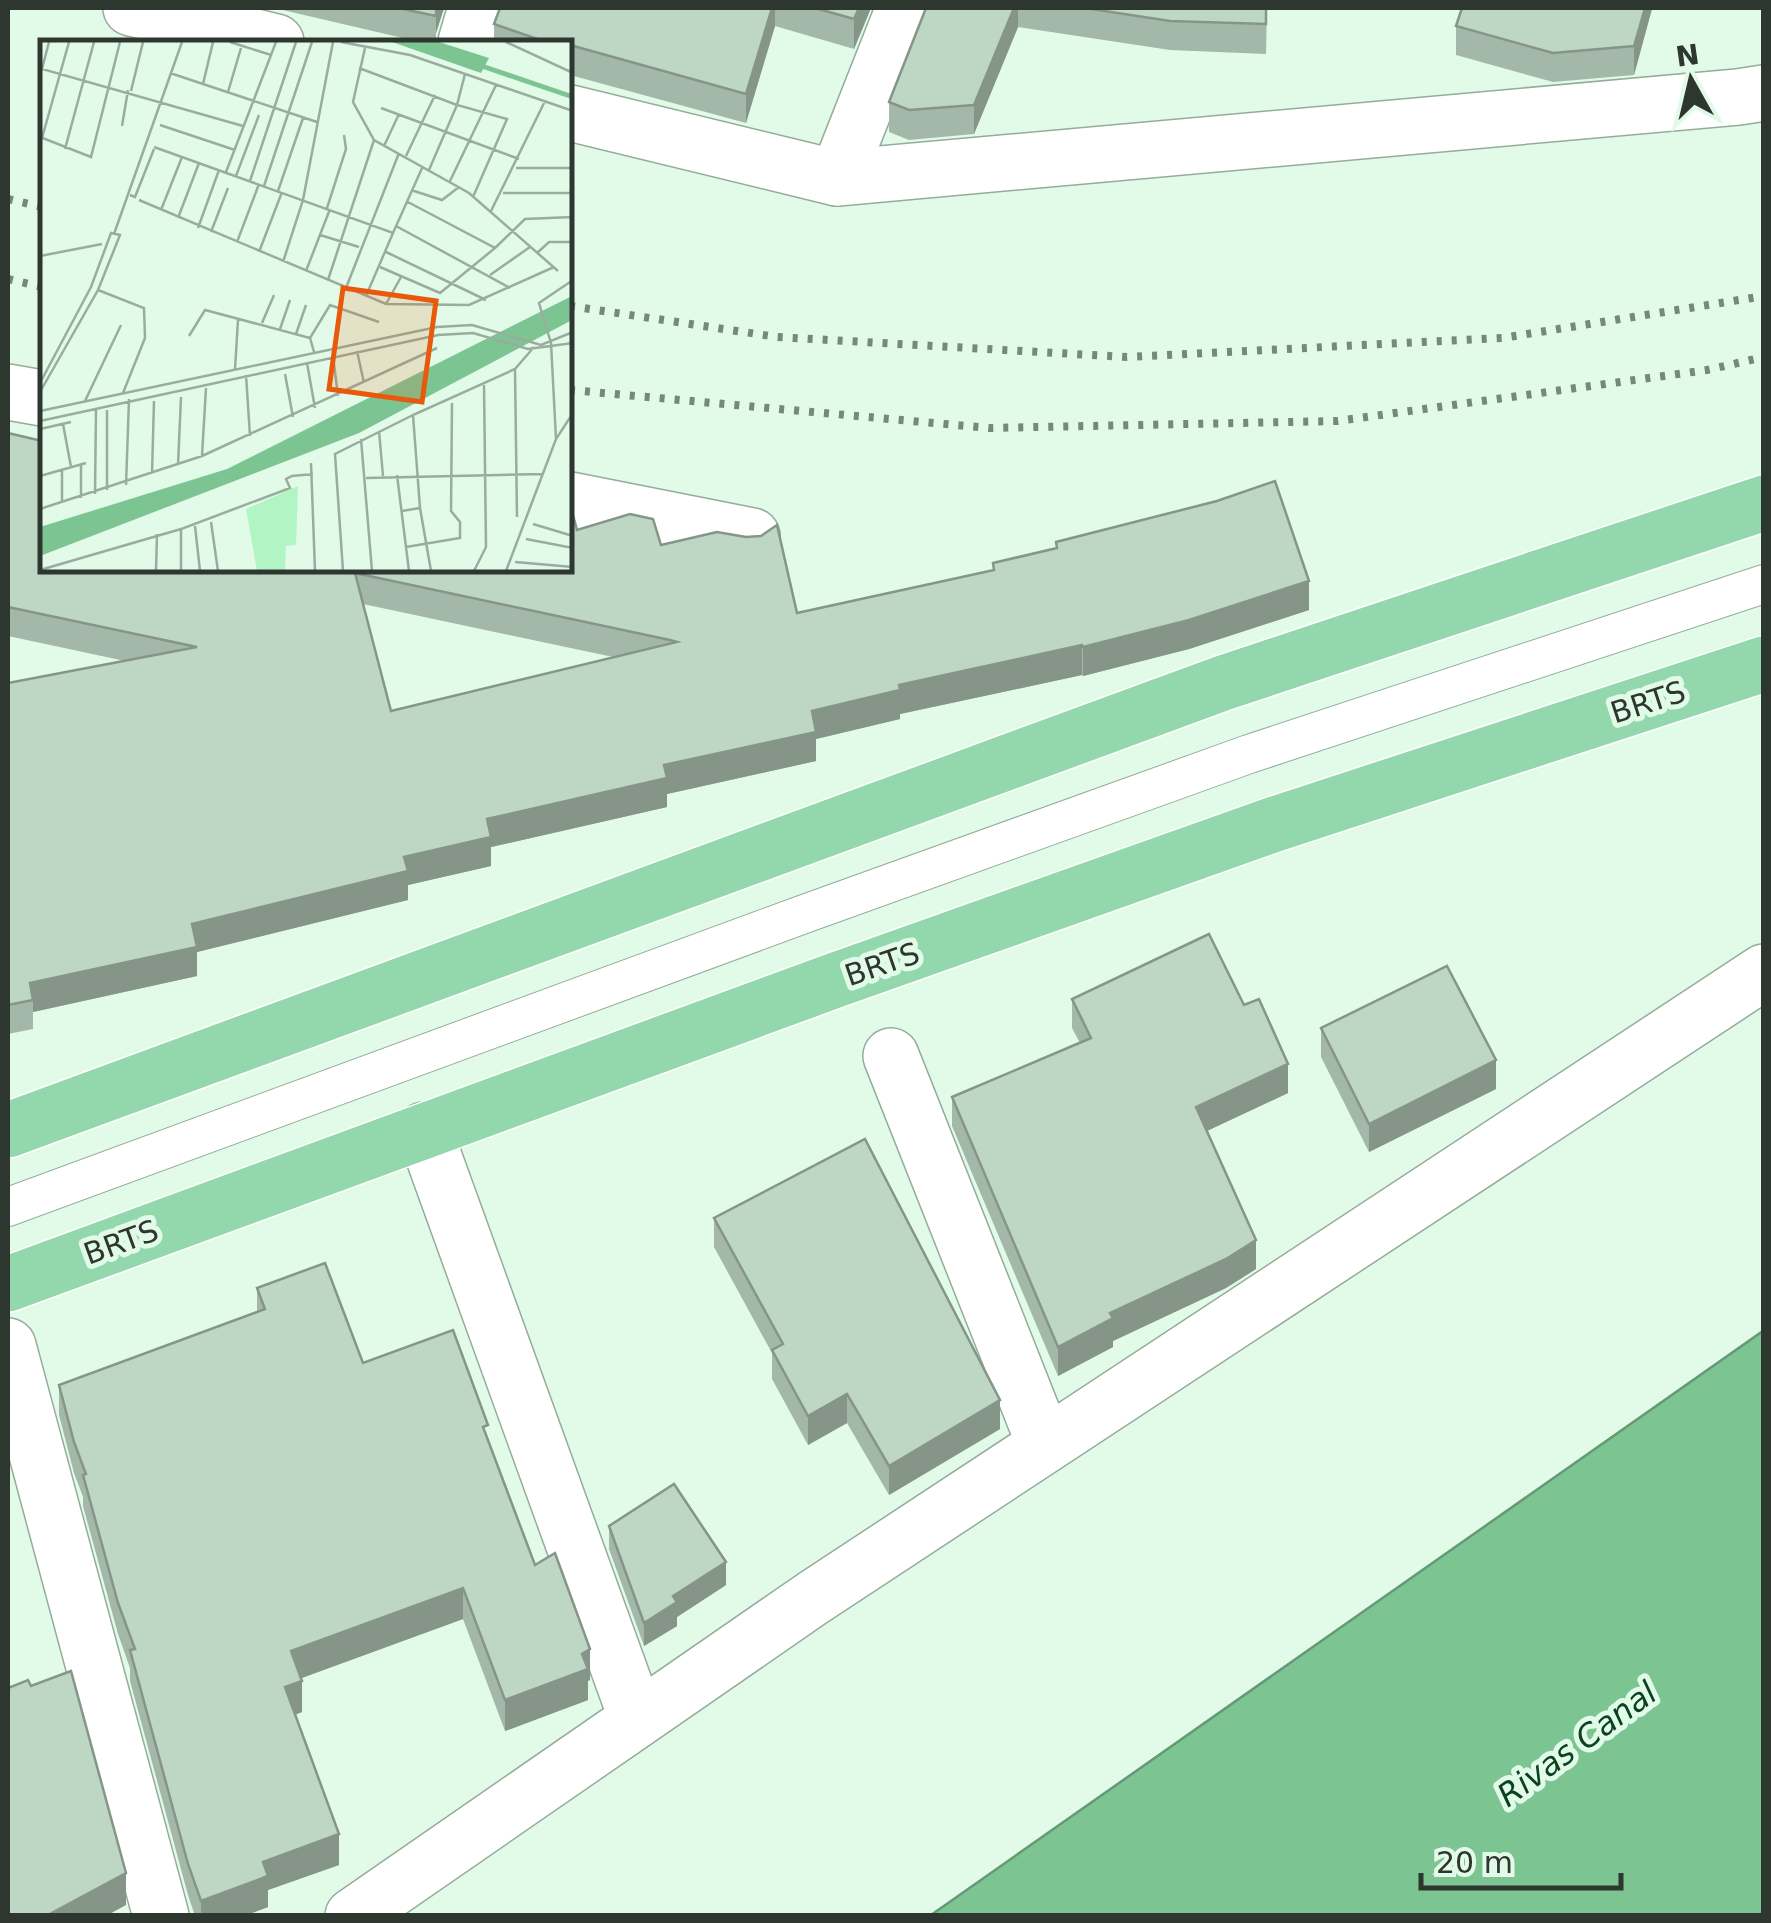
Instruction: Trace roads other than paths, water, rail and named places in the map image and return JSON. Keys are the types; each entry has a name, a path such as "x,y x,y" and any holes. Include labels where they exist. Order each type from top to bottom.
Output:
{"main road":[{"path":"8,1130 1223,682 1764,503"},
{"name":"BRTS","path":"8,1284 833,981 1276,824 1764,664"}],"street":[{"path":"131,8 267,40"},
{"path":"467,40 476,8"},
{"path":"837,178 904,8"},
{"path":"572,113 837,178 1764,93"},
{"path":"8,392 40,398"},
{"path":"572,500 752,536"},
{"path":"352,1916 812,1598 1764,972"},
{"path":"891,1056 1046,1445"},
{"path":"424,1130 637,1719"},
{"path":"8,1346 161,1916"}],"lane":[{"path":"8,1208 1249,754 1764,584"}],"water":[{"name":"Rivas Canal","path":"1763,1331 1763,1912 1759,1916 931,1915"}],"railway":[{"path":"8,199 40,207"},
{"path":"8,279 40,287"},
{"path":"572,306 777,337 1127,357 1502,338 1764,296"},
{"path":"572,390 989,428 1337,421 1707,370 1764,357"}]}
